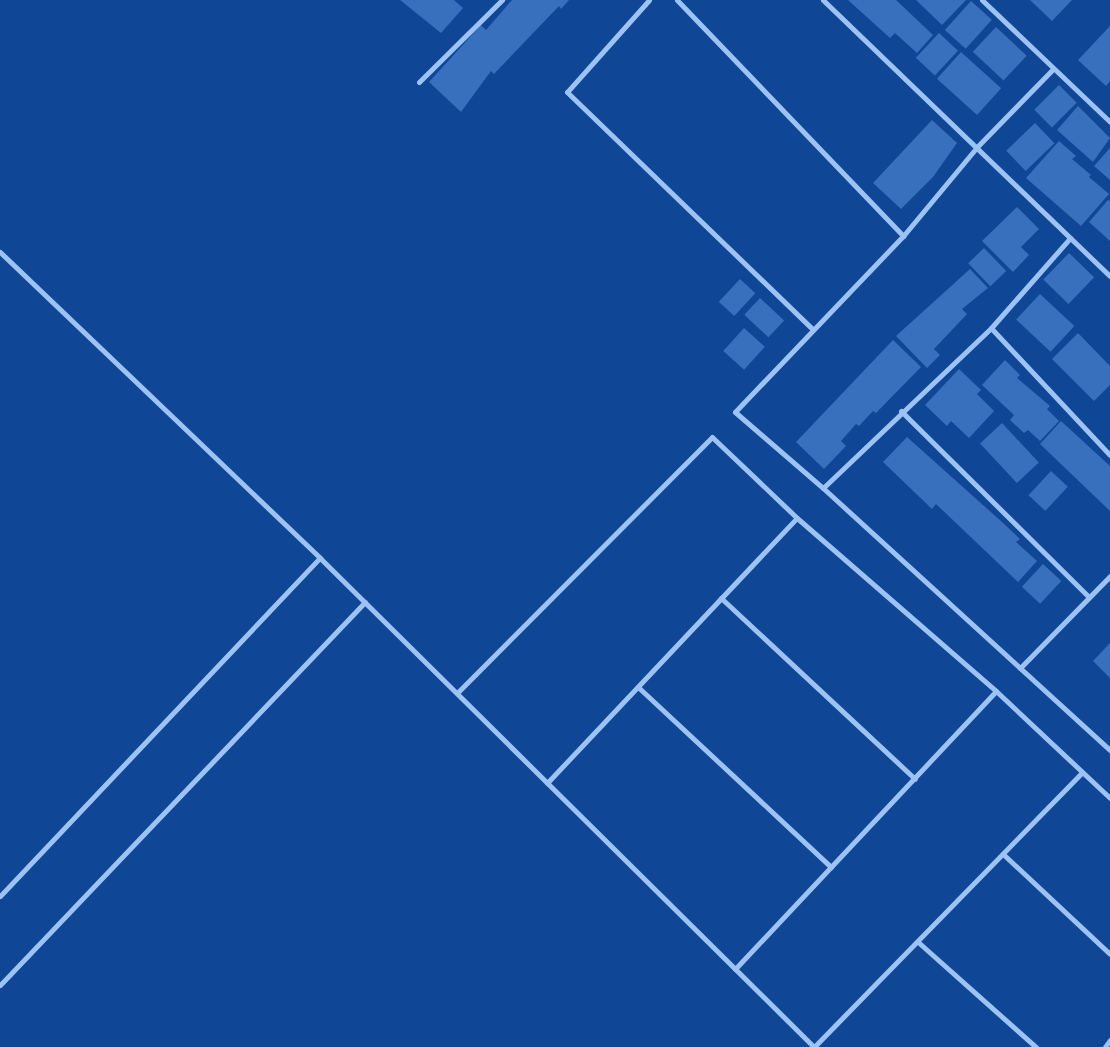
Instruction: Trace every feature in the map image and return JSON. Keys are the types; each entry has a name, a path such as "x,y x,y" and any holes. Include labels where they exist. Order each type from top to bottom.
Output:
{"street":[{"path":"419,82 502,0"},
{"path":"649,0 567,92 812,330"},
{"path":"677,0 903,236"},
{"path":"823,0 1110,276"},
{"path":"982,0 1110,122"},
{"path":"1053,69 977,147 903,236 735,412 823,488 1109,748"},
{"path":"823,488 901,411 991,328 1070,238"},
{"path":"0,252 320,558 814,1047 1082,772"},
{"path":"991,328 1110,454"},
{"path":"901,411 1089,597"},
{"path":"456,693 712,438 797,518 996,691 1110,798"},
{"path":"547,783 797,518"},
{"path":"0,896 320,558"},
{"path":"1020,668 1110,576"},
{"path":"721,598 915,779"},
{"path":"0,985 365,602"},
{"path":"638,686 831,867"},
{"path":"735,969 996,691"},
{"path":"1003,854 1110,954"},
{"path":"918,942 1036,1047"},
{"path":"1105,1047 1110,1040"}],"building":[{"path":"400,0 454,0 463,8 441,33"},
{"path":"512,0 569,0 561,9 559,6 494,74 491,71 461,112 429,82 481,25 486,30"},
{"path":"848,0 896,0 933,35 917,53 895,33 890,38"},
{"path":"916,0 966,0 942,25"},
{"path":"1030,0 1072,0 1052,21"},
{"path":"971,1 992,20 966,49 945,30"},
{"path":"1110,26 1110,81 1106,86 1078,60"},
{"path":"996,27 1027,56 1004,81 973,52"},
{"path":"939,33 958,51 935,76 916,58"},
{"path":"961,52 1001,88 977,115 937,79"},
{"path":"1059,85 1077,103 1052,127 1034,110"},
{"path":"1078,106 1110,138 1093,162 1057,130"},
{"path":"932,120 957,143 933,177 901,209 873,183"},
{"path":"1035,123 1054,143 1026,171 1006,151"},
{"path":"1059,141 1076,156 1072,159 1109,194 1081,226 1026,178"},
{"path":"1110,148 1110,180 1094,166"},
{"path":"1108,200 1110,201 1110,241 1089,222"},
{"path":"1017,207 1039,229 1021,247 1029,255 1013,272 982,241"},
{"path":"984,248 1006,271 990,286 968,263"},
{"path":"1069,253 1094,277 1068,304 1043,280"},
{"path":"970,269 988,288 962,309 967,314 934,349 940,355 927,368 896,336"},
{"path":"740,279 755,293 734,316 719,302"},
{"path":"1040,294 1074,326 1051,352 1016,320"},
{"path":"760,298 784,321 768,337 744,315"},
{"path":"744,328 765,347 744,370 723,351"},
{"path":"1078,333 1110,366 1110,385 1094,401 1052,359"},
{"path":"893,340 921,367 876,413 873,411 859,426 856,424 841,441 846,446 824,469 796,442"},
{"path":"1005,360 1020,375 1017,378 1050,406 1047,409 1059,421 1040,441 1028,430 1024,433 1010,420 1014,415 982,385"},
{"path":"959,369 981,390 977,394 994,411 969,438 951,421 947,426 925,405"},
{"path":"1061,421 1110,466 1110,511 1040,444"},
{"path":"1002,423 1039,462 1017,483 980,443"},
{"path":"907,437 1020,539 1016,542 1037,561 1018,582 936,504 932,509 883,462"},
{"path":"1051,471 1068,487 1045,511 1028,495"},
{"path":"1043,564 1061,581 1040,604 1022,587"},
{"path":"1110,643 1110,678 1093,661"}]}
